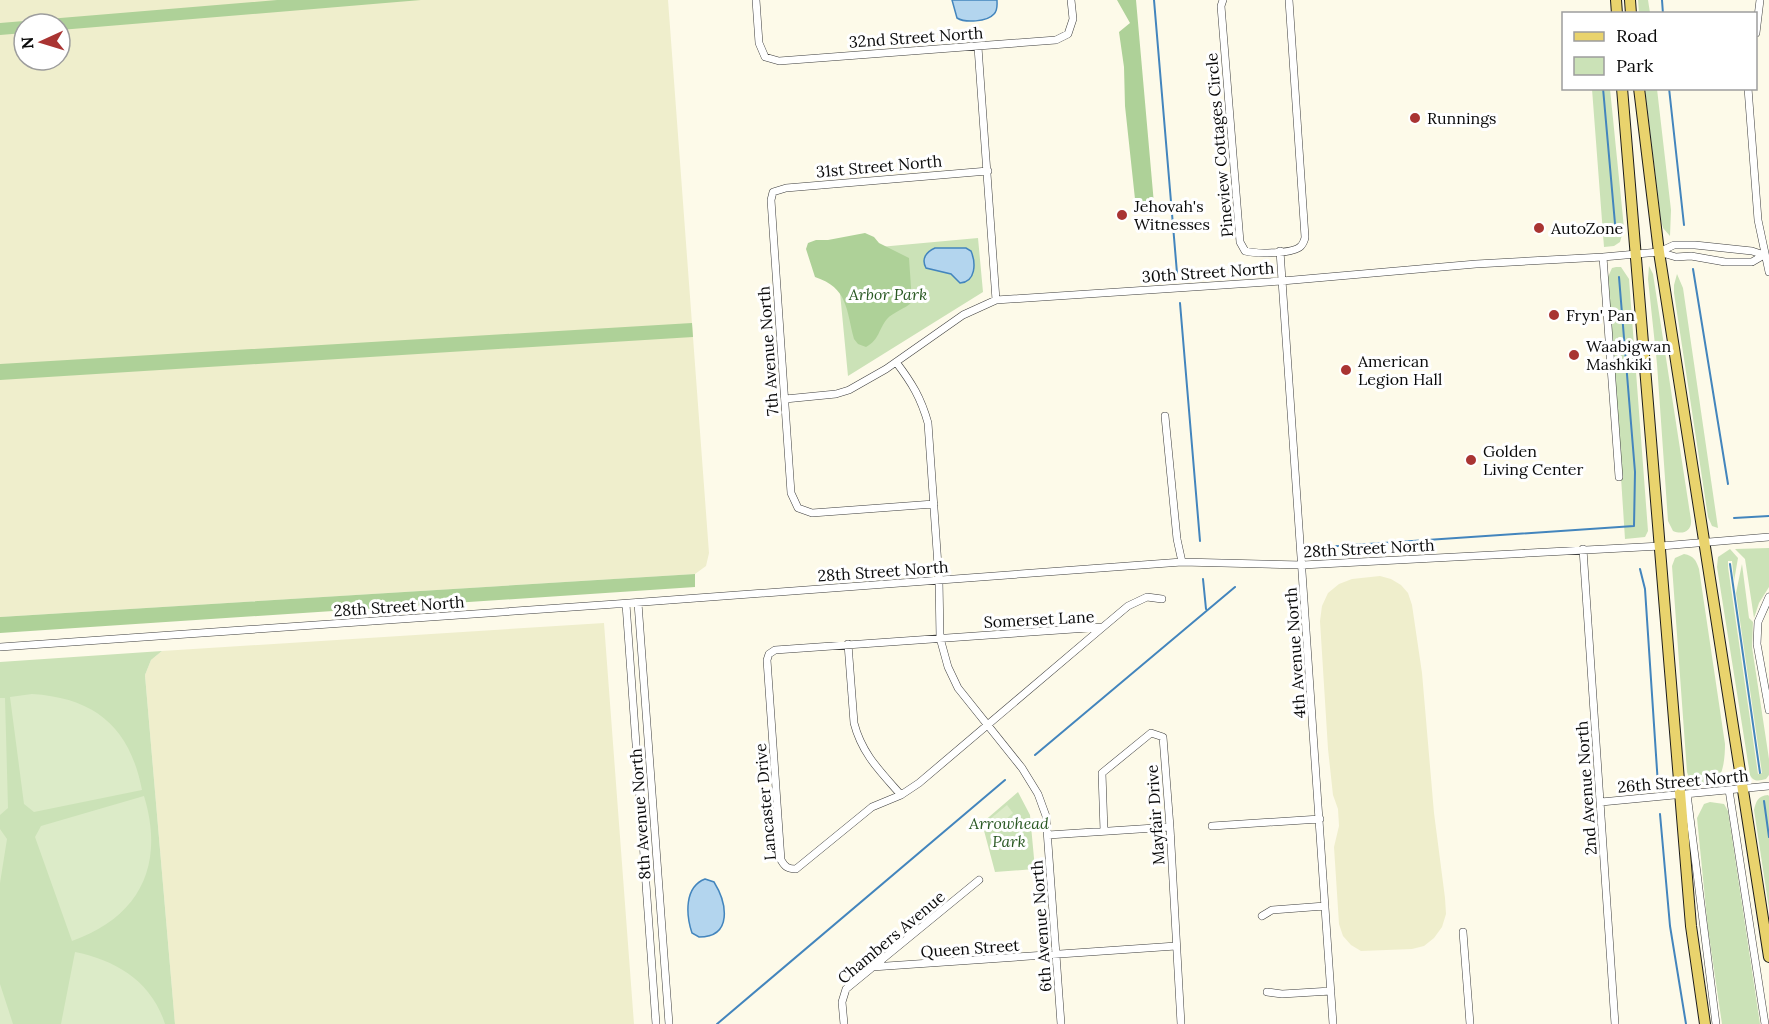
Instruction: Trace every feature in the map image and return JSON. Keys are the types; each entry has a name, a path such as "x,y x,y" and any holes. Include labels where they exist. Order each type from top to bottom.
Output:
{"main road":[{"path":"1622,90 1634,254 1683,794 1691,926 1705,1024"},
{"path":"1639,90 1659,252 1769,957"}],"street":[{"name":"32nd Street North","path":"756,0 759,43 765,57 779,61 1056,40 1068,34 1073,19 1071,0"},
{"name":"Pineview Cottages Circle","path":"1223,0 1221,6 1240,242 1245,251 1254,254 1295,250 1302,245 1305,237 1288,0"},
{"path":"1757,20 1760,0"},
{"path":"978,46 996,300"},
{"path":"1748,90 1758,220 1769,272"},
{"name":"31st Street North","path":"773,192 786,188 988,171"},
{"name":"7th Avenue North","path":"773,192 771,210 791,493 798,508 812,513 934,504"},
{"name":"30th Street North","path":"785,399 837,394 849,390 896,362 963,315 996,300 1659,252 1674,245 1752,251 1764,255"},
{"path":"1280,251 1282,281"},
{"name":"30th Street North","path":"1659,252 1676,257 1691,256 1725,262 1752,262 1764,255"},
{"path":"1603,256 1619,477"},
{"name":"4th Avenue North","path":"1282,281 1333,1024"},
{"name":"6th Avenue North","path":"896,362 912,381 928,423 939,580 940,638 948,667 958,688 1022,768 1038,794 1046,816 1061,1024"},
{"path":"1165,416 1177,539 1182,562"},
{"name":"28th Street North","path":"0,647 626,604 1182,562 1302,565 1661,546 1769,537"},
{"name":"2nd Avenue North","path":"1584,549 1615,1024"},
{"path":"1103,627 1128,606 1147,597 1162,599"},
{"path":"1769,597 1758,622 1757,644 1769,710"},
{"name":"8th Avenue North","path":"638,603 669,1024"},
{"name":"8th Avenue North","path":"626,604 656,1024"},
{"name":"Somerset Lane","path":"940,638 1103,627"},
{"name":"Somerset Lane","path":"989,725 1103,627"},
{"name":"Lancaster Drive","path":"940,638 775,650 769,654 767,660 781,860 784,866 796,869 872,807 900,795 919,783 989,725"},
{"path":"848,644 854,723 857,734 867,754 900,795"},
{"name":"Mayfair Drive","path":"1104,831 1102,773 1151,733 1163,737 1181,1024"},
{"name":"26th Street North","path":"1600,802 1769,786"},
{"path":"1729,790 1765,1024"},
{"path":"1683,794 1716,1024"},
{"path":"1212,826 1320,819"},
{"path":"1048,835 1170,827"},
{"name":"Chambers Avenue","path":"844,1024 843,994 846,989 980,880"},
{"path":"1262,916 1272,910 1325,906"},
{"path":"1463,932 1470,1024"},
{"name":"Queen Street","path":"872,968 1176,946"},
{"path":"1267,992 1331,991"}],"green space":[{"path":"0,0 668,0 709,553 706,566 695,574 0,617"},
{"path":"277,0 421,0 72,29 72,17"},
{"path":"1117,0 1136,0 1154,204 1143,206 1135,199 1119,32 1130,23"},
{"path":"1638,0 1648,0 1650,12 1639,12"},
{"path":"12,22 12,34 0,35 0,23"},
{"path":"1592,90 1610,90 1624,228 1620,242 1614,246 1604,247"},
{"path":"1645,90 1657,90 1671,210 1670,236 1663,228"},
{"path":"865,233 909,258 912,302 892,314 876,338 866,347 858,344 854,339 847,309 840,294 834,287 815,277 806,249 808,243 816,240"},
{"name":"Arbor Park","path":"978,238 983,292 848,376 836,251"},
{"path":"1649,266 1653,274 1691,520 1690,527 1683,532 1673,531 1668,521 1657,364 1648,279"},
{"path":"1621,267 1629,279 1648,531 1645,537 1625,539 1608,277 1612,268"},
{"path":"1677,274 1683,288 1718,528 1712,526 1708,517 1674,293"},
{"path":"692,323 693,337 0,380 0,364"},
{"path":"1769,548 1769,587 1759,603 1754,618 1745,559 1735,549"},
{"path":"1730,549 1738,558 1734,581 1732,561 1728,561 1728,567 1758,774 1762,773 1736,593 1742,564 1749,618 1753,622 1752,647 1769,759 1769,775 1766,779 1761,780 1755,780 1750,775 1717,567 1718,557"},
{"path":"1684,554 1694,559 1699,569 1725,744 1724,761 1719,777 1709,786 1701,787 1691,784 1687,772 1672,566 1675,558"},
{"path":"695,574 695,587 0,633 0,617"},
{"path":"1380,576 1401,585 1408,593 1412,605 1422,673 1434,813 1446,914 1442,927 1424,946 1412,949 1361,951 1343,936 1339,924 1334,847 1339,826 1338,809 1333,795 1328,749 1320,621 1322,606 1328,593 1339,584 1352,579"},
{"path":"604,623 634,1024 175,1024 145,675 151,660 162,651"},
{"path":"162,651 151,660 145,675 175,1024 0,1024 0,662"},
{"path":"32,694 74,702 92,710 106,720 119,733 129,749 142,790 34,812 24,804 10,697"},
{"path":"0,698 5,698 8,808 0,815"},
{"name":"Arrowhead Park","path":"1018,792 1030,815 1035,869 995,872 982,823"},
{"path":"1768,795 1769,909 1754,810 1758,800"},
{"path":"144,796 150,821 151,844 148,866 141,885 130,903 115,918 95,931 72,941 35,837 41,826"},
{"path":"1710,802 1724,804 1728,811 1760,1024 1722,1024 1708,929 1697,818 1704,804"},
{"path":"1007,805 1013,813 997,827 990,819"},
{"path":"0,829 7,839 0,883"},
{"path":"75,952 105,961 130,975 151,996 165,1024 61,1024"},
{"path":"0,984 13,1024 0,1024"}],"water":[{"path":"952,0 997,0 997,9 991,17 986,19 965,21 957,18"},
{"path":"935,248 966,248 971,251 974,261 972,276 960,283 951,274 926,268 925,256"},
{"path":"705,879 714,882 718,890 722,899 724,917 718,931 699,937 692,933 688,902 693,888"}],"waterway":[{"path":"1154,0 1177,273"},
{"path":"1662,0 1663,12"},
{"path":"1603,90 1616,235"},
{"path":"1669,90 1684,225"},
{"path":"1693,269 1728,484"},
{"path":"1324,547 1634,526 1635,472 1619,277"},
{"path":"1180,303 1200,541"},
{"path":"1734,518 1769,516"},
{"path":"1730,564 1760,773"},
{"path":"1640,569 1645,589 1658,785"},
{"path":"1203,579 1206,609"},
{"path":"1035,755 1235,587"},
{"path":"717,1024 1005,780"},
{"path":"1764,801 1769,837"},
{"path":"1660,814 1670,926 1686,1024"}],"place":[{"name":"Runnings","path":"1415,118"},
{"name":"Jehovah's Witnesses","path":"1122,215"},
{"name":"AutoZone","path":"1539,228"},
{"name":"Fryn' Pan","path":"1554,315"},
{"name":"Waabigwan Mashkiki","path":"1574,355"},
{"name":"American Legion Hall","path":"1346,370"},
{"name":"Golden Living Center","path":"1471,460"}]}
